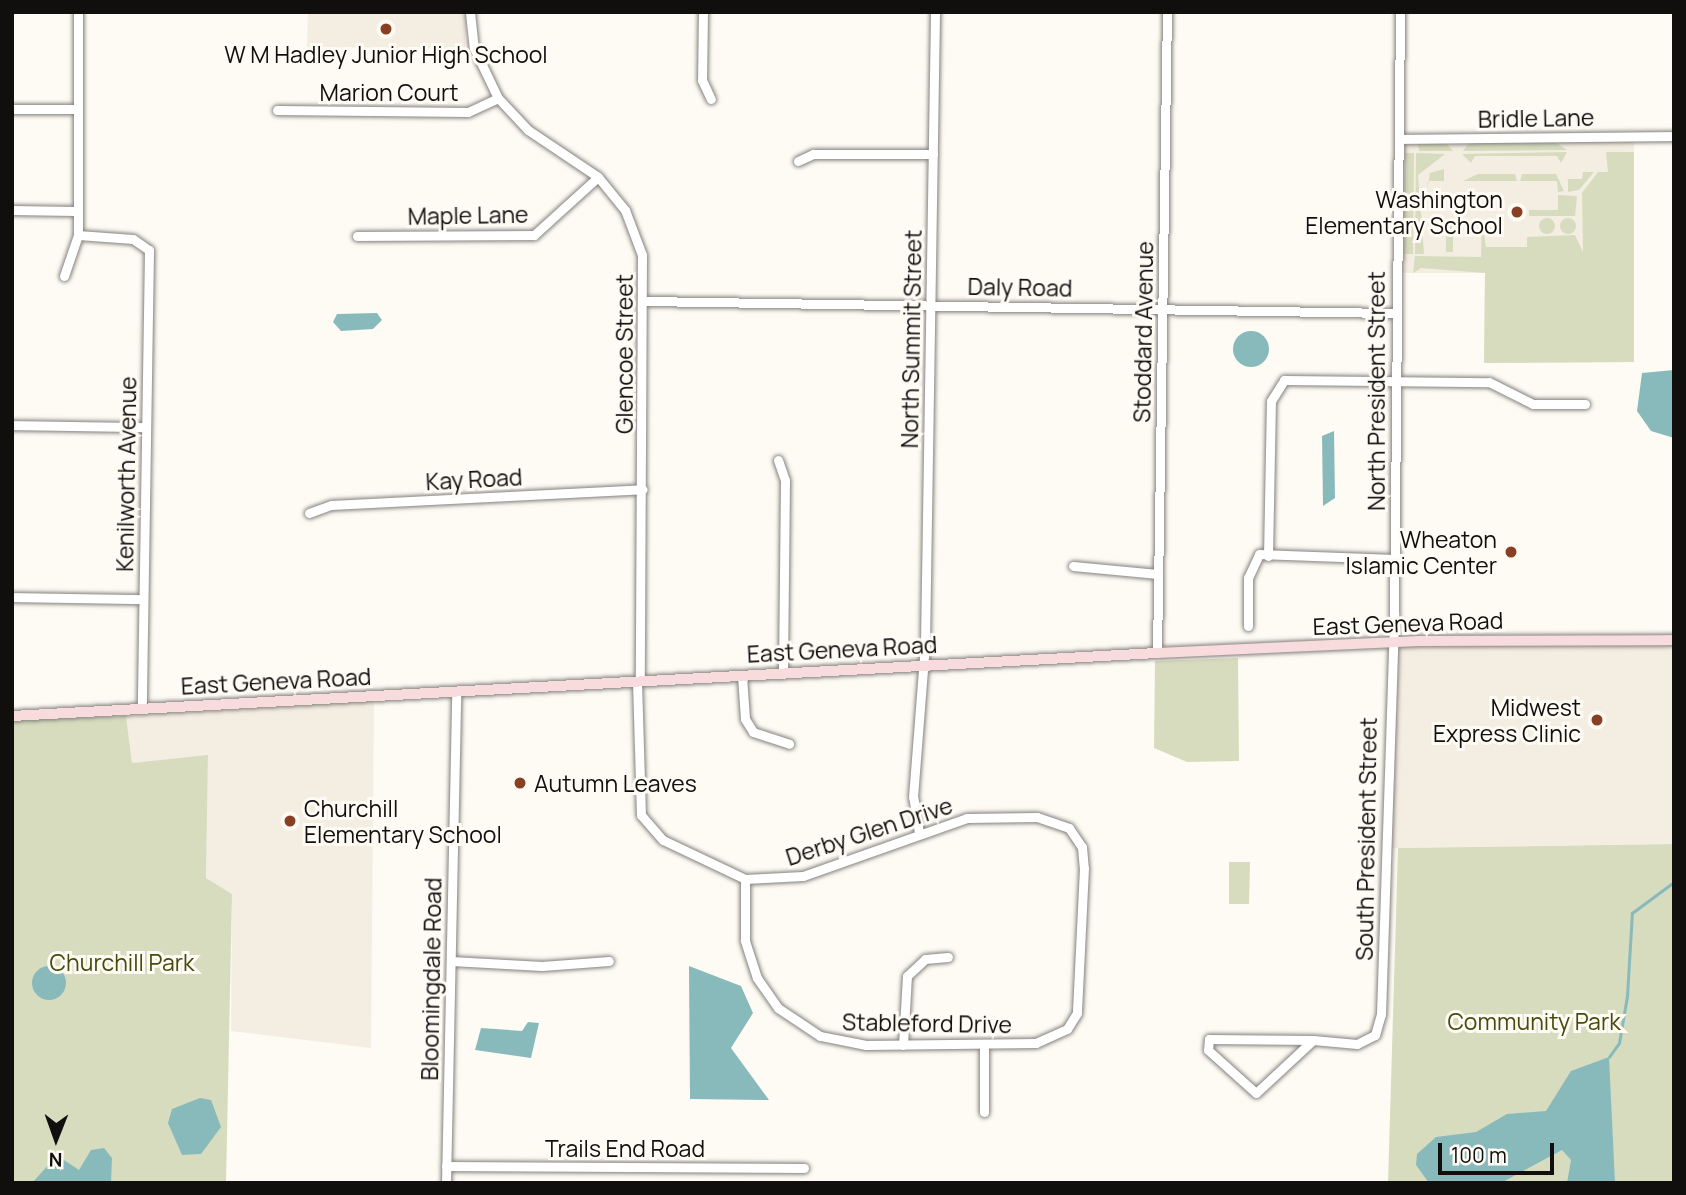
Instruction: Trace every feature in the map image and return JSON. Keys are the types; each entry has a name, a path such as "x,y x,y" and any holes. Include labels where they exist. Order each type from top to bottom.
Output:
{"main road":[{"name":"East Geneva Road","path":"12,716 1157,653 1391,643 1674,640"}],"street":[{"path":"64,275 78,235 75,211 78,12"},
{"name":"Glencoe Street","path":"470,12 474,48 498,98 528,130 598,177 635,232 645,301 636,794 649,830 745,879"},
{"path":"703,12 702,80 711,99"},
{"name":"North Summit Street","path":"919,833 914,757 924,666 935,12"},
{"name":"Stoddard Avenue","path":"1157,653 1167,12"},
{"name":"North President Street","path":"1391,643 1395,559 1394,383 1400,12"},
{"name":"Marion Court","path":"277,110 468,112 498,98"},
{"path":"12,109 76,109"},
{"name":"Bridle Lane","path":"1399,139 1674,136"},
{"path":"798,161 813,153 933,154"},
{"name":"Maple Lane","path":"357,236 534,235 598,177"},
{"path":"12,210 75,211"},
{"name":"Kenilworth Avenue","path":"78,235 145,242 146,427 142,708"},
{"name":"Daly Road","path":"645,301 1395,313"},
{"path":"1268,556 1272,391 1283,380 1489,382 1533,404 1585,404"},
{"path":"12,425 146,427"},
{"path":"778,460 785,480 783,674"},
{"name":"Kay Road","path":"309,513 331,505 643,489"},
{"path":"1248,626 1248,578 1259,554 1395,559"},
{"path":"1073,566 1158,574"},
{"path":"12,597 143,599"},
{"name":"South President Street","path":"1313,1040 1343,1046 1375,1035 1381,1014 1391,643"},
{"path":"742,676 745,719 752,732 789,744"},
{"name":"Bloomingdale Road","path":"446,1183 456,692"},
{"name":"Derby Glen Drive","path":"745,879 803,876 919,833 977,817 1037,817 1069,828 1084,868 1079,1006"},
{"name":"Stableford Drive","path":"745,879 747,952 778,1008 832,1040 903,1045 1048,1040 1067,1029 1079,1006"},
{"path":"903,1045 907,976 925,960 948,957"},
{"path":"452,961 542,966 609,961"},
{"path":"1209,1040 1313,1040 1256,1093 1208,1050 1209,1040"},
{"path":"984,1044 984,1112"},
{"name":"Trails End Road","path":"446,1166 804,1168"}],"shaded area":[{"name":"W M Hadley Junior High School","path":"308,12 466,12 465,49 307,47"},
{"name":"Washington Elementary School","path":"1634,140 1634,362 1484,363 1485,273 1399,273 1403,143"},
{"path":"1674,643 1674,844 1389,848 1394,647"},
{"name":"Churchill Elementary School","path":"374,701 371,1048 231,1031 232,894 206,878 208,756 132,763 126,716"}],"green space":[{"path":"1555,142 1567,150 1463,151 1469,143"},
{"path":"1418,143 1446,143 1453,151 1419,151"},
{"path":"1567,152 1561,163 1557,156 1475,156 1471,163 1462,154"},
{"path":"1606,152 1634,152 1634,362 1484,363 1485,273 1421,268 1413,273 1415,256 1481,257 1482,222 1486,247 1527,247 1527,237 1575,235 1583,252 1582,193 1598,172 1608,172"},
{"path":"1405,153 1414,153 1413,254 1404,254"},
{"path":"1416,153 1445,154 1418,175 1424,254 1415,254"},
{"path":"1444,169 1444,181 1429,181 1430,173"},
{"path":"1583,172 1594,172 1579,190 1568,192 1568,179 1582,179"},
{"path":"1478,174 1515,174 1517,181 1463,181"},
{"path":"1522,174 1556,174 1564,191 1558,192 1557,181 1520,181"},
{"path":"1558,195 1577,196 1575,216 1529,216 1529,210 1558,210"},
{"path":"1544,218 1550,218 1555,226 1553,232 1544,234 1539,229 1539,223"},
{"path":"1565,218 1571,218 1576,226 1574,232 1565,234 1560,229 1560,223"},
{"path":"1446,222 1453,222 1453,252 1446,252"},
{"path":"1238,658 1239,761 1187,762 1154,748 1155,661"},
{"name":"Churchill Park","path":"126,716 132,763 208,755 206,878 232,894 226,1183 12,1183 12,720"},
{"name":"Community Park","path":"1674,844 1674,1183 1388,1183 1398,848"},
{"path":"1229,862 1250,862 1249,904 1229,904"}],"water":[{"path":"377,313 382,320 373,329 341,331 333,322 337,314"},
{"path":"1251,331 1264,336 1269,349 1264,362 1251,367 1238,362 1233,349 1238,336"},
{"path":"1674,370 1674,438 1651,431 1637,411 1642,373"},
{"path":"1334,431 1335,498 1323,506 1322,436"},
{"path":"49,966 61,971 66,983 61,995 49,1000 37,995 32,983 37,971"},
{"path":"689,966 741,986 753,1013 731,1048 769,1100 690,1099"},
{"path":"528,1022 539,1023 531,1058 475,1050 481,1028 522,1031"},
{"path":"1609,1057 1615,1183 1567,1183 1571,1160 1562,1150 1501,1183 1429,1183 1416,1165 1417,1154 1436,1137 1476,1132 1507,1114 1546,1111 1571,1071"},
{"path":"200,1098 211,1100 221,1127 201,1154 182,1155 168,1123 172,1109"},
{"path":"104,1148 112,1158 111,1183 32,1183 51,1162 64,1160 79,1170 91,1150"}],"waterway":[{"path":"1609,1057 1619,1043 1627,996 1632,913 1674,882"}],"place":[{"name":"W M Hadley Junior High School","path":"386,29"},
{"name":"Washington Elementary School","path":"1517,212"},
{"name":"Wheaton Islamic Center","path":"1511,552"},
{"name":"Midwest Express Clinic","path":"1597,720"},
{"name":"Autumn Leaves","path":"520,783"},
{"name":"Churchill Elementary School","path":"290,821"}]}
